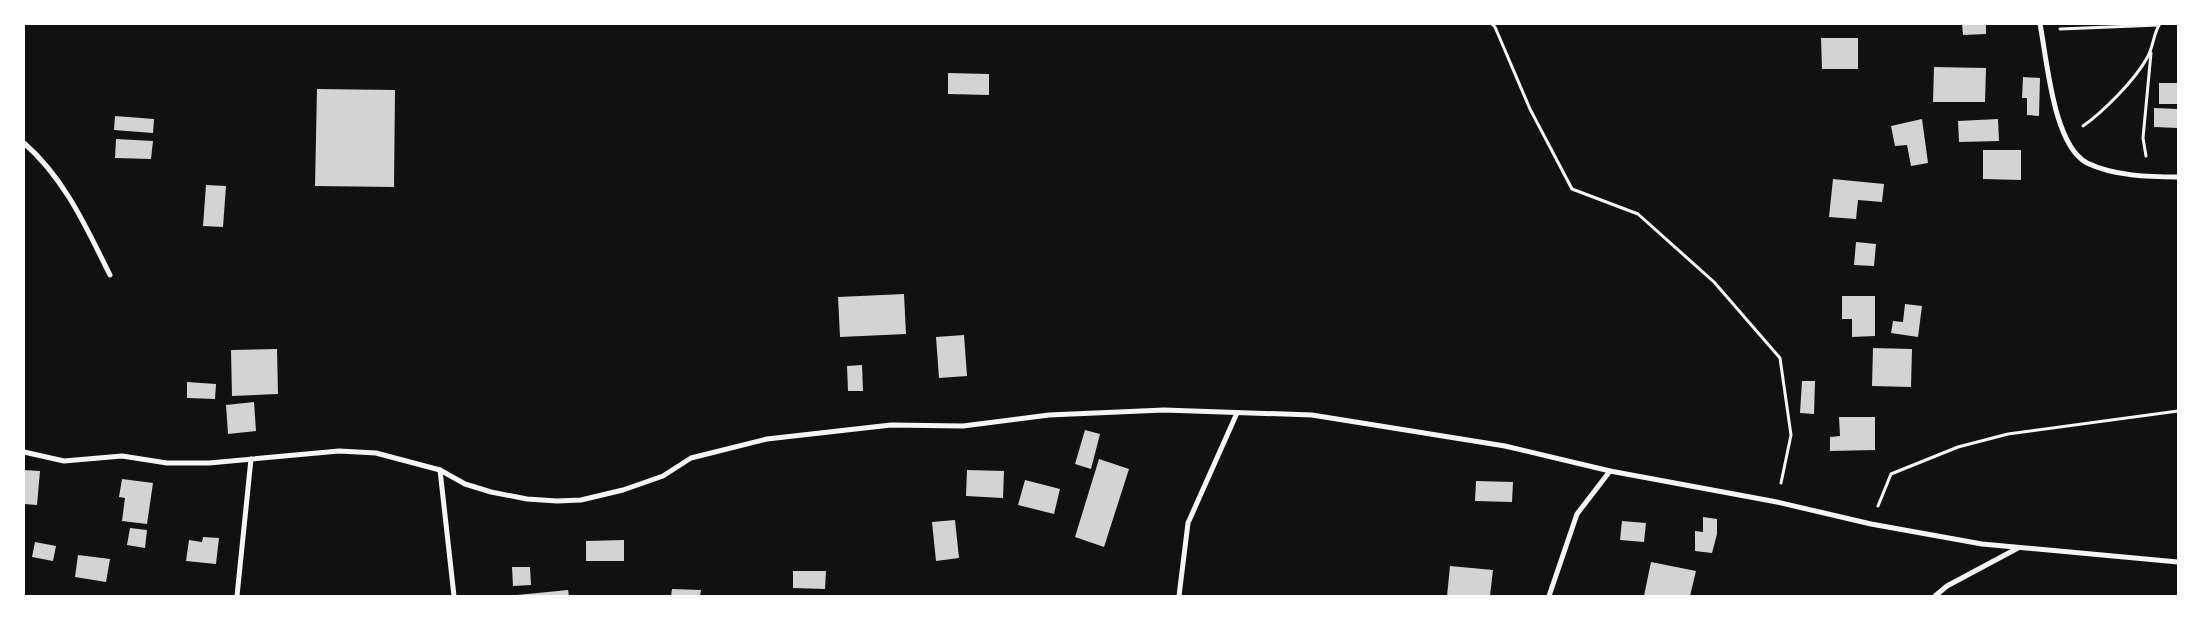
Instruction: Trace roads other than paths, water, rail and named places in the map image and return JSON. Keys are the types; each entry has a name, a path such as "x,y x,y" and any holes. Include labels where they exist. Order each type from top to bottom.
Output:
{"street":[{"path":"2040,26 2059,125 2072,149 2086,162 2116,172 2178,177"},
{"path":"24,143 42,160 71,198 110,275"},
{"path":"24,452 64,460 122,456 167,463 209,463 339,451 376,453 440,470 465,484 491,492 527,499 581,500 623,490 663,476 691,458 767,439 891,425 963,426 1049,415 1164,410 1321,417 1505,446 1610,471 1777,502 1871,524 1982,544 2178,562"},
{"path":"1179,596 1188,523 1237,413"},
{"path":"236,596 251,459"},
{"path":"440,470 454,596"},
{"path":"1549,596 1577,514 1610,471"},
{"path":"1935,596 1947,586 2019,547"}]}
